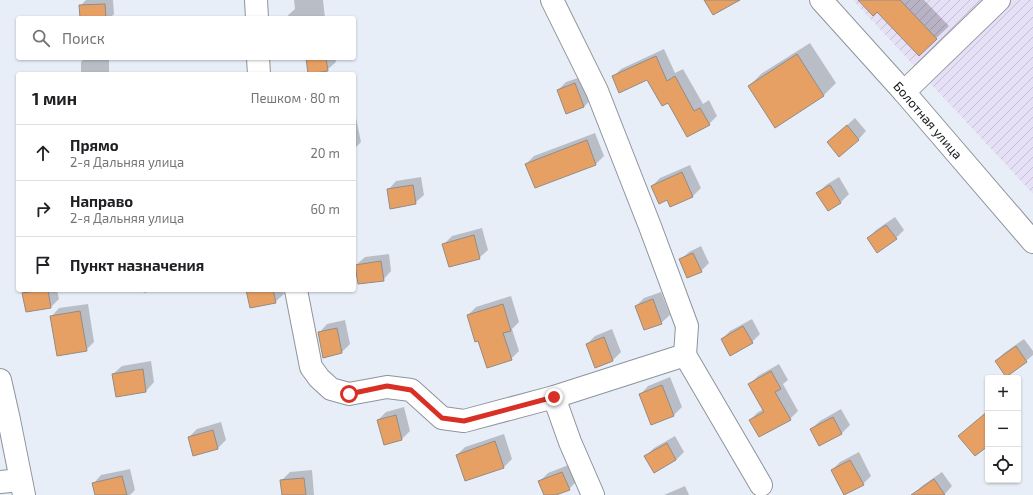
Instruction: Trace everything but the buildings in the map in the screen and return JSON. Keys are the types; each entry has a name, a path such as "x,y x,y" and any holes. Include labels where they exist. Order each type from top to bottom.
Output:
{"street":[{"path":"256,0 256,16"},
{"path":"552,0 596,91 651,229 687,326 685,355 761,485"},
{"name":"Болотная улица","path":"821,0 904,92 1033,242"},
{"path":"904,92 999,0"},
{"path":"258,60 259,72"},
{"path":"296,292 310,367 331,389 349,394 387,386 411,390 442,418 464,421 554,397 685,355"},
{"path":"0,380 15,486"},
{"path":"554,397 570,442 593,495"}],"shaded area":[{"path":"853,0 1033,0 1033,194"}],"route":[{"path":"349,394 387,386 411,390 442,418 464,421 554,397"}]}
